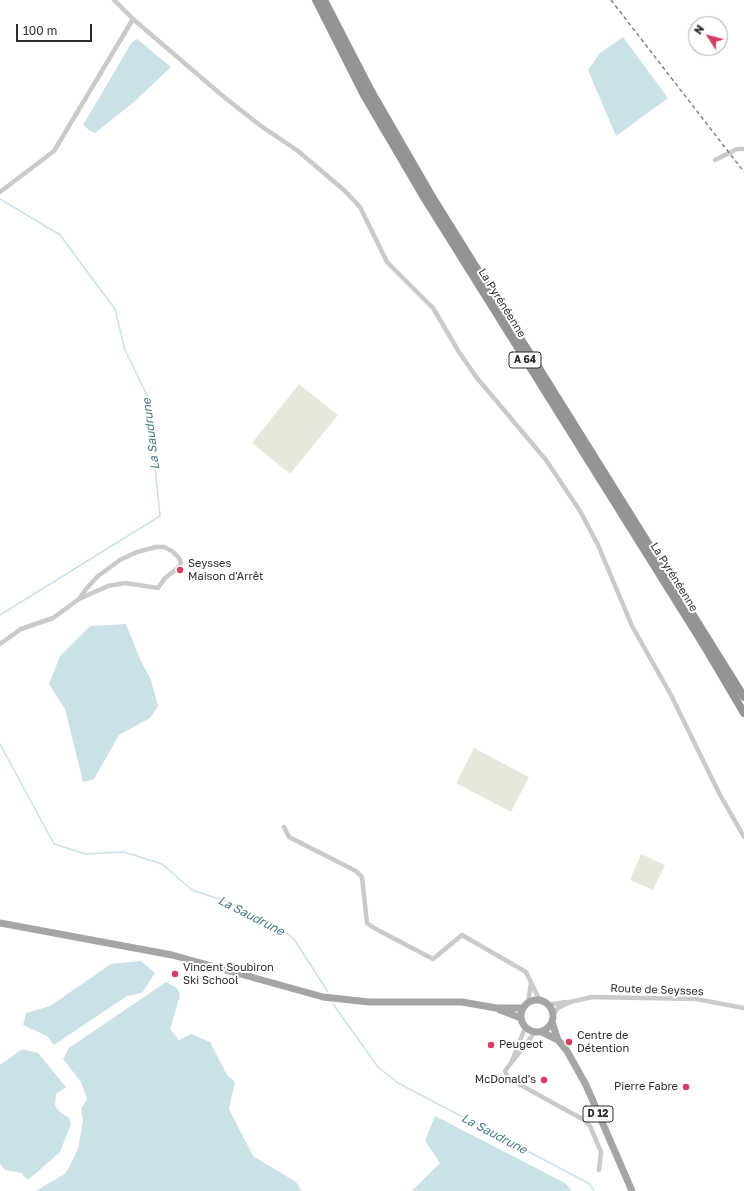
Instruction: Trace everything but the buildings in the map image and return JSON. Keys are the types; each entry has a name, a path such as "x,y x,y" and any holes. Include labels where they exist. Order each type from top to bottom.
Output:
{"highway":[{"name":"La Pyrénéenne","path":"316,0 364,95 424,199 705,647 744,713"},
{"name":"La Pyrénéenne","path":"324,0 371,91 431,195 744,697"}],"main road":[{"path":"0,923 172,955 323,997 369,1002 462,1002 496,1008 521,1018"},
{"path":"496,1008 526,1005 540,1001 548,1005 552,1018 548,1028 538,1032 525,1028 521,1018 526,1005"},
{"name":"D 12","path":"552,1018 558,1040 567,1052 586,1085 632,1191"},
{"name":"D 12","path":"538,1032 558,1040"}],"street":[{"path":"114,0 133,19 249,117 293,147 334,180 360,207 387,262 432,308 464,359 546,460 580,511 598,545 632,626 671,695 719,793 744,837"},
{"path":"0,192 54,151 133,19"},
{"path":"715,160 738,149 744,149"},
{"path":"0,644 21,629 53,618 79,599 108,586 125,583 148,585 158,588 165,578 178,568 181,562 172,551 164,547 156,547 137,552 120,560 98,576 86,588 79,599"},
{"path":"284,827 289,837 356,871 362,877 367,923 374,928 433,959 462,935 526,972 540,1001"},
{"path":"526,1005 531,983"},
{"name":"Route de Seysses","path":"548,1005 592,997 661,997 714,1001 744,1008"},
{"name":"Route de Seysses","path":"552,1018 558,1008 570,1002"},
{"path":"511,1063 525,1028"},
{"path":"538,1032 505,1071 508,1078 584,1120 590,1126 601,1152 599,1170"}],"shaded area":[{"path":"299,384 338,415 290,474 252,443"},
{"path":"474,748 529,777 511,812 456,783"},
{"path":"641,854 665,865 653,890 630,880"}],"water":[{"path":"623,37 668,98 616,136 588,70 600,53"},
{"path":"137,39 171,67 134,102 95,133 83,125 132,42"},
{"path":"126,624 140,659 151,680 158,706 150,718 119,735 94,779 83,782 65,709 49,684 60,656 90,626"},
{"path":"141,961 155,973 142,993 127,996 54,1045 47,1036 23,1025 26,1013 50,1006 111,964"},
{"path":"166,982 177,988 180,995 170,1029 179,1040 191,1034 210,1042 227,1075 235,1082 229,1109 253,1156 296,1182 302,1191 36,1191 66,1173 78,1149 83,1121 81,1109 87,1099 81,1082 63,1059 69,1048"},
{"path":"22,1049 38,1053 66,1087 56,1094 55,1106 60,1112 69,1118 71,1124 60,1152 28,1180 21,1173 5,1170 0,1164 0,1065"},
{"path":"435,1116 565,1183 572,1191 412,1191 440,1163 425,1141"}],"waterway":[{"name":"La Saudrune","path":"0,199 60,235 115,309 125,350 148,397 160,516 0,615"},
{"name":"La Saudrune","path":"0,744 54,844 86,854 124,852 162,864 192,890 231,903 283,930 294,939 328,992"},
{"name":"La Saudrune","path":"333,1004 378,1067 398,1083 590,1184 594,1191"}],"railway":[{"path":"611,0 744,172"}],"place":[{"name":"Seysses Maison d'Arrêt","path":"180,570"},
{"name":"Vincent Soubiron Ski School","path":"175,974"},
{"name":"Centre de Détention","path":"569,1042"},
{"name":"Peugeot","path":"491,1045"},
{"name":"McDonald's","path":"544,1080"},
{"name":"Pierre Fabre","path":"686,1087"}]}
